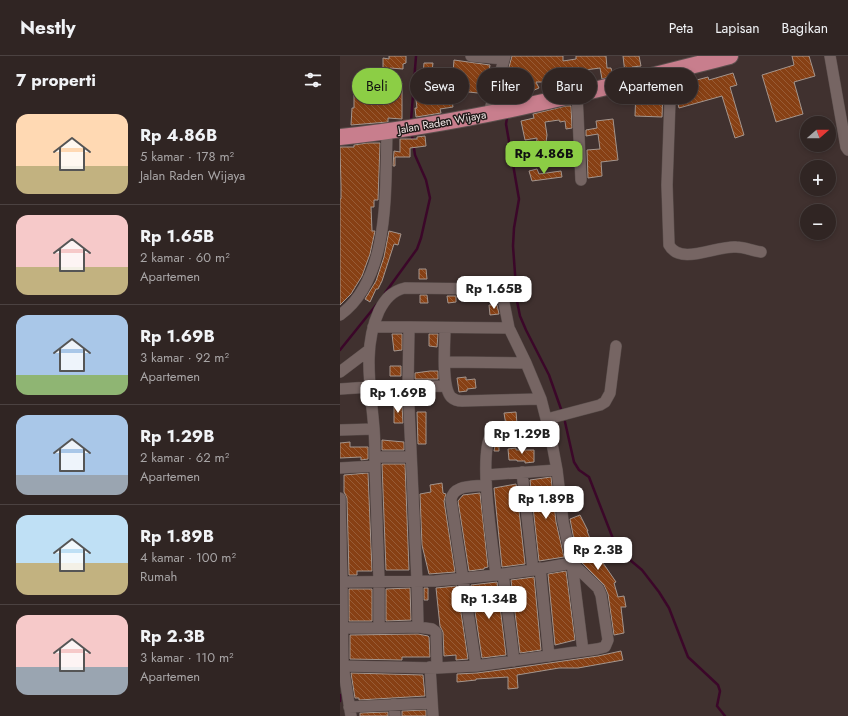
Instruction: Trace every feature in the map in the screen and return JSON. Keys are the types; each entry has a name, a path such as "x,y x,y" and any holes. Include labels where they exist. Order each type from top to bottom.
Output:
{"highway":[{"name":"Jalan Raden Wijaya","path":"685,68 722,57"},
{"name":"Jalan Raden Wijaya","path":"340,137 427,126 542,103"}],"street":[{"path":"471,56 505,57 489,114"},
{"path":"830,56 848,150"},
{"path":"578,104 581,180"},
{"path":"670,104 667,184 668,245 675,252 689,255 727,247 737,247 761,252"},
{"path":"340,315 357,299 373,266 379,247 383,224 387,132"},
{"path":"379,628 374,429 370,387 369,350 373,327 380,309 390,295 400,289 497,290 503,298 509,328 526,363 541,399 547,419 557,470 563,521 572,563 583,651"},
{"path":"373,327 509,328"},
{"path":"409,327 408,387 410,457 418,627"},
{"path":"445,328 445,386 450,396 457,401 541,399"},
{"path":"547,419 600,405 605,402 610,393 616,346"},
{"path":"340,372 369,350"},
{"path":"445,362 526,363"},
{"path":"340,389 445,386"},
{"path":"340,430 374,429"},
{"path":"514,661 486,480 487,445 491,435 500,433 551,438"},
{"path":"340,468 375,461 410,457"},
{"path":"476,666 451,500 452,496 458,489 486,480 522,472 557,470"},
{"path":"522,472 549,656"},
{"path":"340,498 342,666 350,711 394,704 432,703"},
{"path":"341,582 464,579 572,563"},
{"path":"342,666 434,668 476,666 605,647 608,640 603,599 598,588 572,563"},
{"path":"342,628 418,627 432,629 436,632 432,703 433,716"},
{"path":"394,704 395,716"}],"building":[{"path":"389,56 406,56 406,63 403,64 403,69 383,68 383,58 389,59"},
{"path":"512,56 563,56 563,61 576,59 576,56 606,56 607,68 605,68 605,78 602,79 600,68 542,68 542,82 536,82 539,88 534,90 534,68 509,68"},
{"path":"623,56 639,56 641,66 624,68"},
{"path":"792,56 809,56 815,76 794,82 803,114 776,122 762,75 794,65"},
{"path":"454,60 490,65 490,68 477,68 477,93 469,92 469,68 453,68"},
{"path":"424,63 433,63 432,68 424,68"},
{"path":"733,73 737,85 730,87 744,135 735,138 722,96 698,103 698,80 708,77 709,80"},
{"path":"354,104 402,104 402,119 388,118 388,122 351,125 352,108 354,108"},
{"path":"416,104 452,104 453,107 440,109 441,113 416,117 415,108 417,108"},
{"path":"635,104 662,104 662,117 635,116"},
{"path":"678,104 693,104 679,108"},
{"path":"571,106 572,128 566,129 565,121 560,122 559,120 545,122 547,135 545,150 536,150 537,138 525,140 521,121 534,118 533,114"},
{"path":"613,119 618,160 601,162 602,176 588,178 587,150 600,149 598,134 586,136 586,130 597,128 596,121"},
{"path":"425,136 426,146 410,148 410,157 395,157 395,166 393,166 394,151 400,152 400,139 417,139 417,137"},
{"path":"380,143 378,200 374,200 374,207 371,207 372,231 375,231 370,254 362,276 351,294 340,305 340,147 354,147 354,145"},
{"path":"537,169 539,174 561,171 562,177 532,181 529,171"},
{"path":"389,231 401,234 398,245 394,244 382,281 378,289 376,289 370,302 365,299 376,281 384,257"},
{"path":"419,269 426,269 427,279 419,279"},
{"path":"420,295 427,295 428,303 420,303"},
{"path":"447,296 456,296 456,302 448,303"},
{"path":"489,305 497,305 499,314 490,315"},
{"path":"392,334 402,334 402,350 394,351"},
{"path":"429,334 438,334 437,347 429,346"},
{"path":"390,366 401,366 401,376 390,376"},
{"path":"438,371 438,379 415,379 415,373"},
{"path":"466,377 466,380 475,379 476,388 459,392 457,378"},
{"path":"402,405 403,423 394,423 394,406"},
{"path":"417,412 426,412 426,444 418,444"},
{"path":"516,412 517,424 506,425 504,413"},
{"path":"382,440 404,442 404,450 382,450"},
{"path":"499,440 499,451 494,451 496,441"},
{"path":"350,442 350,447 368,447 368,459 361,460 361,457 340,458 340,443"},
{"path":"516,448 516,450 534,450 534,462 525,463 525,461 509,460 508,449"},
{"path":"382,464 405,464 409,570 386,570"},
{"path":"368,473 372,571 357,571 357,575 349,575 347,498 344,492 344,475"},
{"path":"551,477 556,522 564,557 539,561 530,480"},
{"path":"442,483 443,493 446,494 444,501 455,572 429,574 422,545 420,494 431,492 430,485"},
{"path":"516,484 525,564 502,567 494,488"},
{"path":"480,493 488,567 469,571 458,501 463,495"},
{"path":"580,515 588,531 599,561 601,560 616,582 614,583 618,597 624,596 626,607 621,607 624,633 614,635 608,594 604,585 581,562 576,550 570,519"},
{"path":"566,571 575,640 555,645 548,574"},
{"path":"534,577 541,650 520,653 511,580"},
{"path":"497,582 506,655 482,658 471,585"},
{"path":"457,586 468,659 456,660 456,655 444,656 443,632 440,626 436,588"},
{"path":"410,588 411,620 386,621 386,589"},
{"path":"424,588 428,588 428,600 424,600"},
{"path":"349,589 372,589 372,621 349,621"},
{"path":"418,634 429,637 430,657 402,657 402,660 350,659 350,635"},
{"path":"621,651 623,660 578,668 559,668 517,675 518,688 508,689 508,677 457,682 457,674 515,668 598,656"},
{"path":"351,673 423,675 425,696 359,700 359,698 355,698"},
{"path":"426,710 426,716 402,716 402,711"},
{"path":"388,712 388,716 360,716 360,713"}],"waterway":[{"path":"411,121 416,56"},
{"path":"507,118 506,124 519,199 514,228 513,246 517,301 520,316 549,375 561,409"},
{"path":"385,293 417,249 430,198 426,180 415,155 412,136"},
{"path":"340,350 377,304"},
{"path":"565,422 574,462 579,470 589,477 617,549 642,570 659,592 669,608 688,657 718,685 720,691 717,706 725,716"},
{"path":"340,695 340,701"}]}
